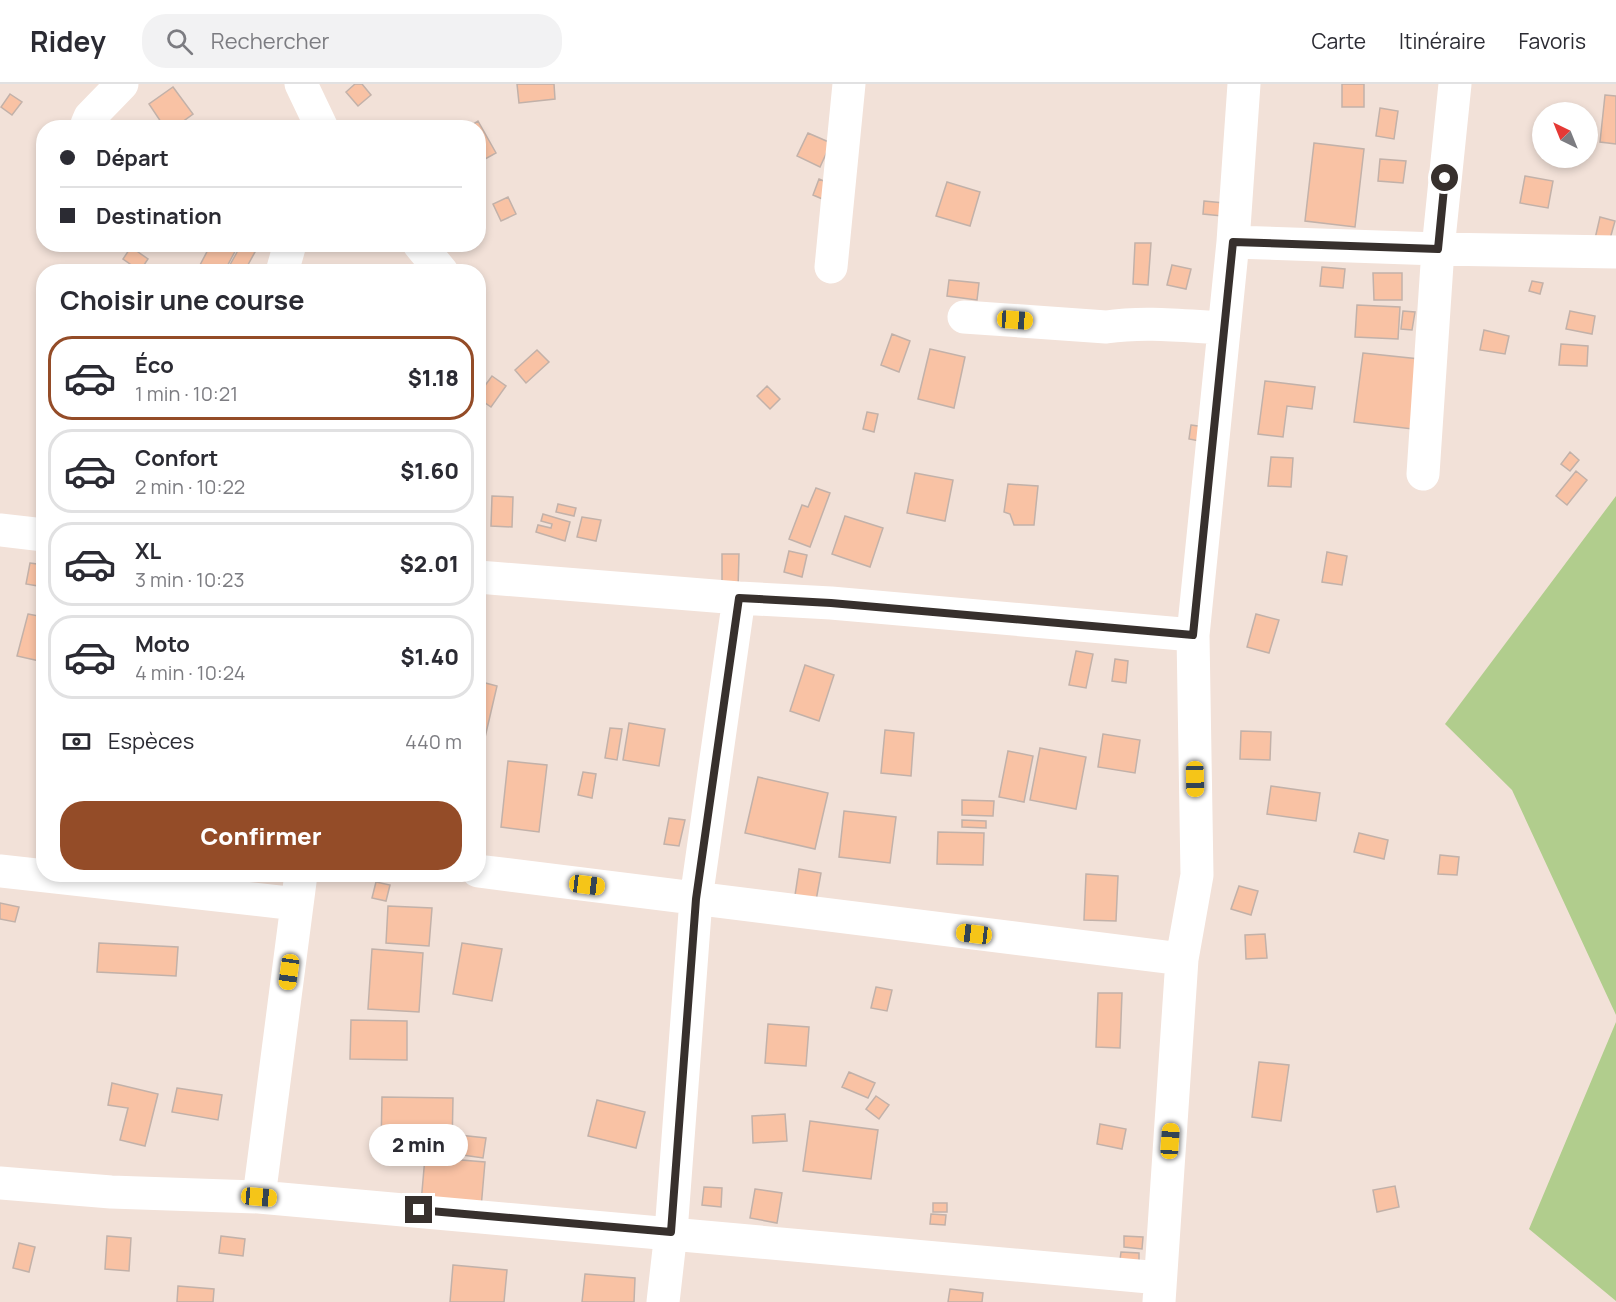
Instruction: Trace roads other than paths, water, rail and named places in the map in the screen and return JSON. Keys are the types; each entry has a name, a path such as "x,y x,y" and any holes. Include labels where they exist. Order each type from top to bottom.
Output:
{"street":[{"path":"89,120 122,84"},
{"path":"301,84 318,120"},
{"path":"831,267 849,84"},
{"path":"0,1184 111,1192 259,1197 671,1232 1160,1290 1182,959 1197,875 1193,635 1233,242 1244,84"},
{"path":"1423,474 1438,249 1455,84"},
{"path":"1233,242 1616,252"},
{"path":"426,252 435,264"},
{"path":"964,316 1106,327 1149,324 1224,328"},
{"path":"0,530 36,534"},
{"path":"486,578 831,603 1193,635"},
{"path":"663,1302 671,1232 696,899 739,598"},
{"path":"0,871 36,873"},
{"path":"486,872 1182,959"},
{"path":"183,882 299,889 259,1197"}]}
